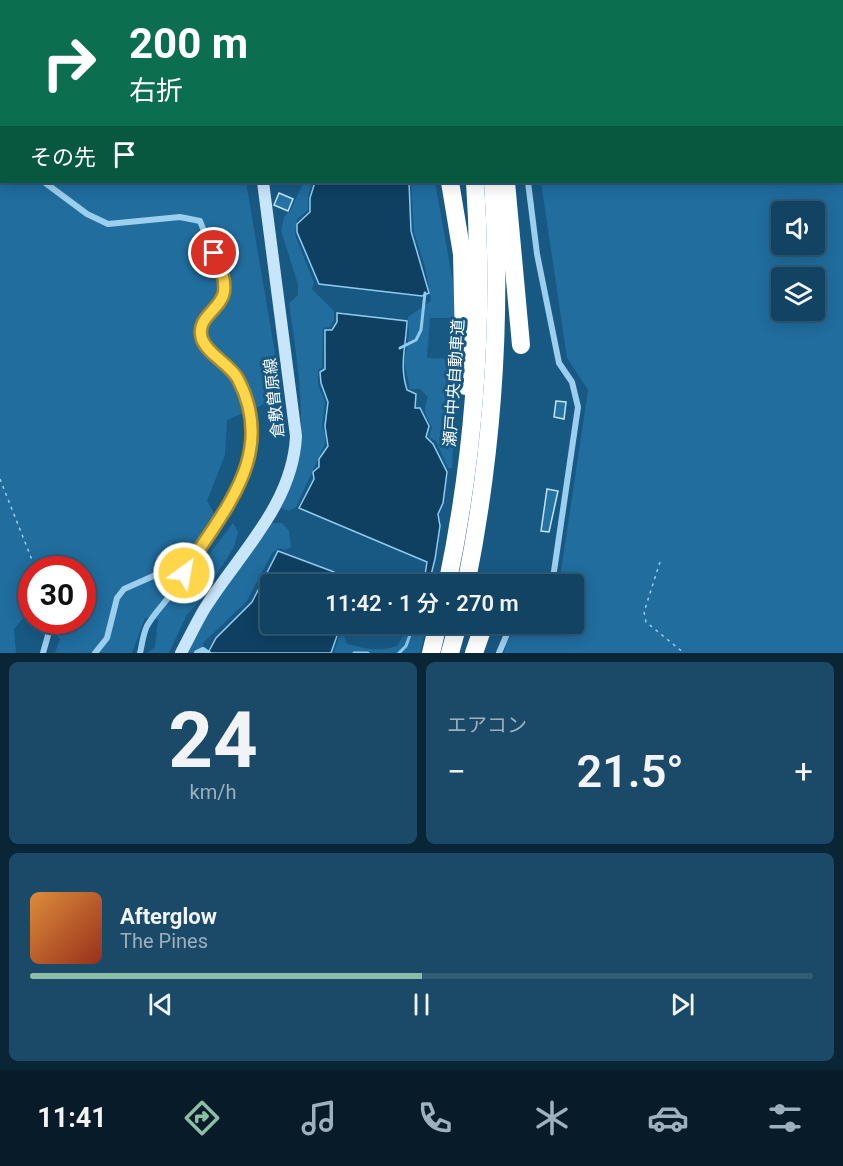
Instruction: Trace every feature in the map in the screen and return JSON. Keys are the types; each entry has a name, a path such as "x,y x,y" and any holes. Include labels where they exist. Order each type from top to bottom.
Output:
{"highway":[{"path":"450,183 462,254 465,486"},
{"name":"瀬戸中央自動車道","path":"449,574 465,486 478,349 479,273 475,183"},
{"path":"468,574 486,473 496,362 498,277 493,183"},
{"path":"506,183 521,345"},
{"path":"430,653 435,634"},
{"path":"450,653 455,634"},
{"path":"474,653 481,634"}],"street":[{"path":"45,183 87,214 108,224 180,217 200,221 224,282 223,295 201,327 202,339 210,350 229,365 239,380 250,411 254,438 248,465 235,493 175,589 146,627 140,653"},
{"name":"倉敷曽原線","path":"181,653 205,608 283,493 296,452 296,436 263,183"},
{"path":"528,183 537,255 559,363 572,382 578,407 554,574"},
{"path":"95,653 107,638 117,598 124,588 194,558"},
{"path":"43,653 48,634"},
{"path":"499,653 507,634"},
{"path":"197,653 203,650 207,653"}],"path":[{"path":"0,479 30,556"},
{"path":"660,562 644,612 646,622 684,653"}],"shaded area":[{"path":"0,183 246,183 277,365 276,399 227,420 225,455 207,501 215,515 192,552 177,559 171,574 182,590 233,523 238,532 234,547 198,603 187,614 169,653 147,653 155,647 158,619 145,618 132,653 55,653 60,639 55,634 96,634 96,556 18,556 18,624 14,629 16,653 0,653"},
{"path":"304,183 312,183 308,196 308,210 297,219 295,235 314,283 312,289 334,311 334,320 330,327 323,328 322,368 318,370 318,385 325,401 322,426 326,435 325,444 296,507 289,511 281,508 291,483 297,458 301,407 289,303 298,295 298,284 281,231 284,217 290,211"},
{"path":"315,183 409,183 411,231 429,293 422,296 319,284 297,232 297,224 310,212 310,198"},
{"path":"411,183 435,183 456,299 456,318 430,318 427,358 457,359 452,468 448,468 436,441 429,437 432,427 426,412 428,397 420,389 410,389 404,362 409,335 408,317 431,301 426,270 414,232"},
{"path":"541,183 843,183 843,653 504,653 507,641 514,634 584,634 584,574 561,574 588,390 567,358"},
{"path":"337,313 407,321 403,364 407,390 416,394 415,408 420,408 429,426 426,437 433,444 447,472 443,503 438,514 440,526 431,574 425,574 427,562 299,508 314,479 313,472 319,467 319,459 328,446 325,426 328,402 321,383 320,372 325,369 325,330 332,330 337,322"},
{"path":"272,523 282,523 289,531 291,547 285,550 279,548 272,553 247,601 203,643 204,653 187,653 208,614"},
{"path":"278,551 336,574 266,574"},
{"path":"260,586 260,634 338,634 331,653 211,653 209,651 216,638 252,602"},
{"path":"404,634 425,634 420,653 334,653 339,637 344,636 347,644 360,647 378,649 397,646"}],"building":[{"path":"279,193 293,199 288,211 274,205"},
{"path":"556,401 566,402 564,419 554,417"},
{"path":"547,489 558,491 549,532 541,531"}],"waterway":[{"path":"400,348 416,340 421,330 425,293"},
{"path":"399,653 406,646 410,634"},
{"path":"354,653 368,653"}],"route":[{"path":"184,573 235,493 253,449 254,438 250,411 239,380 229,365 210,350 202,339 201,327 223,295 224,282 214,253"}]}
